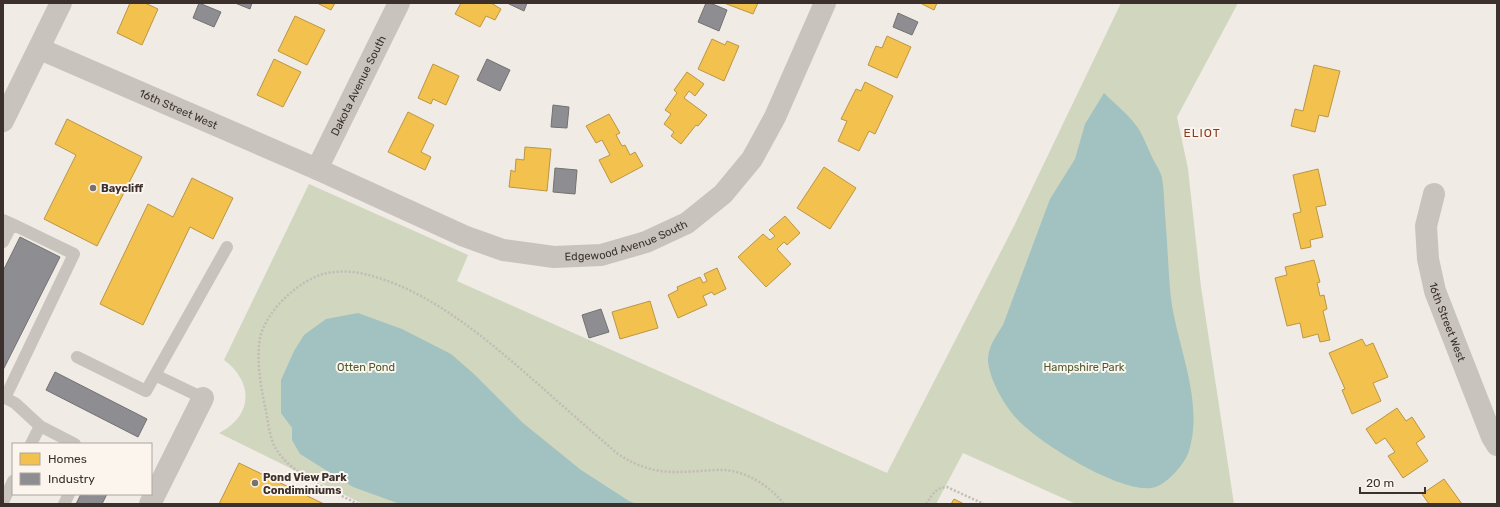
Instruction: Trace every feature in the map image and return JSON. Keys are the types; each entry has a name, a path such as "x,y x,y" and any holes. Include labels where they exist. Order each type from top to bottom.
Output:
{"street":[{"path":"3,121 40,49 61,3"},
{"name":"Dakota Avenue South","path":"317,169 399,3"},
{"name":"Edgewood Avenue South","path":"317,169 464,236 503,250 554,257 601,255 646,242 687,223 723,194 752,159 775,117 825,3"},
{"name":"16th Street West","path":"40,49 317,169"},
{"name":"16th Street West","path":"1434,194 1426,226 1428,259 1435,291 1492,437 1497,445"},
{"path":"150,504 203,398"}],"lane":[{"path":"3,242 7,222 74,254 4,398 15,403 40,426 74,443"},
{"path":"77,357 146,391 228,247"},
{"path":"156,375 203,398"},
{"path":"32,443 40,426"},
{"path":"3,502 12,483"},
{"path":"64,504 68,495"}],"path":[{"path":"358,504 312,481 288,464 276,448 269,427 262,392 259,360 260,338 268,319 282,300 302,285 322,274 340,271 371,275 393,283 429,301 459,319 500,351 618,454 633,463 652,470 677,472 723,470 743,474 760,482 784,504"},
{"path":"926,504 934,492 941,487 947,486 984,504"}],"green space":[{"name":"Hampshire Park","path":"1121,3 1238,3 1177,117 1188,169 1201,287 1234,504 1076,504 963,453 936,504 363,504 219,433 230,426 238,418 246,398 245,388 241,378 224,360 309,184 468,255 457,281 887,473 1014,226"}],"water":[{"path":"1104,93 1138,128 1160,171 1164,191 1170,289 1177,329 1191,390 1193,431 1187,456 1174,474 1162,484 1151,488 1137,487 1119,482 1100,474 1060,452 1028,429 1017,419 1002,399 991,375 988,360 991,346 1003,325 1050,199 1075,159 1085,124"},
{"name":"Otten Pond","path":"358,313 402,329 451,354 474,374 523,423 581,470 629,501 637,504 400,504 353,487 300,454 292,440 292,428 281,413 281,380 294,351 304,335 326,319"}],"building: Homes":[{"path":"130,3 145,3 158,9 142,45 117,33"},
{"path":"317,3 335,3 331,10"},
{"path":"461,3 491,3 501,9 495,20 486,16 480,27 455,14"},
{"path":"724,3 758,3 753,14"},
{"path":"920,3 937,3 934,10"},
{"path":"295,16 325,30 307,65 278,51"},
{"path":"887,36 911,47 897,78 868,65 876,46 882,48"},
{"path":"712,39 725,45 727,41 739,46 724,81 698,69"},
{"path":"274,59 301,72 283,107 257,95"},
{"path":"433,64 459,76 446,105 433,99 431,104 418,98"},
{"path":"1314,65 1340,71 1328,117 1319,115 1315,132 1291,126 1295,109 1303,111"},
{"path":"687,72 704,84 695,96 689,91 684,98 707,115 698,126 696,125 681,144 671,136 674,132 664,124 671,114 665,110 677,93 674,90"},
{"path":"865,82 893,96 875,134 869,131 859,151 838,141 847,121 841,119 856,89 861,91"},
{"path":"408,112 434,125 421,152 431,157 425,170 388,152"},
{"path":"609,114 620,133 616,135 622,146 625,145 630,155 635,152 643,166 611,183 599,160 610,155 602,140 596,143 586,126"},
{"name":"Baycliff","path":"67,119 142,157 97,246 44,219 76,155 55,144"},
{"path":"525,147 551,149 547,191 509,187 511,170 515,172 516,159 524,160"},
{"path":"824,167 856,188 830,229 797,208"},
{"path":"1318,169 1326,205 1316,207 1323,237 1310,240 1311,247 1301,249 1293,214 1301,212 1293,175"},
{"path":"192,178 233,198 213,239 190,227 143,325 100,304 148,204 173,217"},
{"path":"785,216 800,233 787,245 784,242 777,249 791,264 766,287 738,257 763,234 770,240 775,236 769,230"},
{"path":"1314,260 1320,282 1317,283 1320,296 1324,295 1327,309 1323,311 1330,340 1320,342 1318,334 1303,338 1300,323 1287,326 1275,278 1287,275 1285,267"},
{"path":"717,268 726,289 714,295 712,292 703,296 707,305 678,318 668,295 678,290 677,287 700,277 703,283 707,281 704,274"},
{"path":"650,301 658,328 620,339 612,312"},
{"path":"1362,339 1366,346 1373,343 1388,377 1373,383 1381,401 1352,414 1342,390 1345,389 1329,353"},
{"path":"1397,408 1406,421 1412,417 1425,437 1416,443 1428,461 1403,478 1388,456 1395,452 1385,438 1376,444 1366,429"},
{"name":"Pond View Park Condiminiums","path":"239,463 324,504 219,504"},
{"path":"1444,479 1462,504 1429,504 1422,494"},
{"path":"954,499 964,504 951,504"}],"building: Industry":[{"path":"199,3 221,12 214,27 193,18"},
{"path":"235,3 252,3 250,9"},
{"path":"507,3 527,3 524,11"},
{"path":"706,3 710,3 727,10 719,31 698,22"},
{"path":"898,13 918,22 912,35 893,27"},
{"path":"487,59 510,70 500,91 477,80"},
{"path":"553,105 569,107 567,128 551,127"},
{"path":"555,168 577,170 575,194 553,192"},
{"path":"20,237 60,257 3,370 3,271"},
{"path":"601,309 609,332 589,338 582,315"},
{"path":"55,372 147,419 138,437 46,390"},
{"path":"80,495 106,495 102,504 76,504"}],"place":[{"name":"Baycliff","path":"93,188"},
{"name":"Pond View Park Condiminiums","path":"255,483"}],"district":[{"name":"ELIOT","path":"1202,133"}]}
